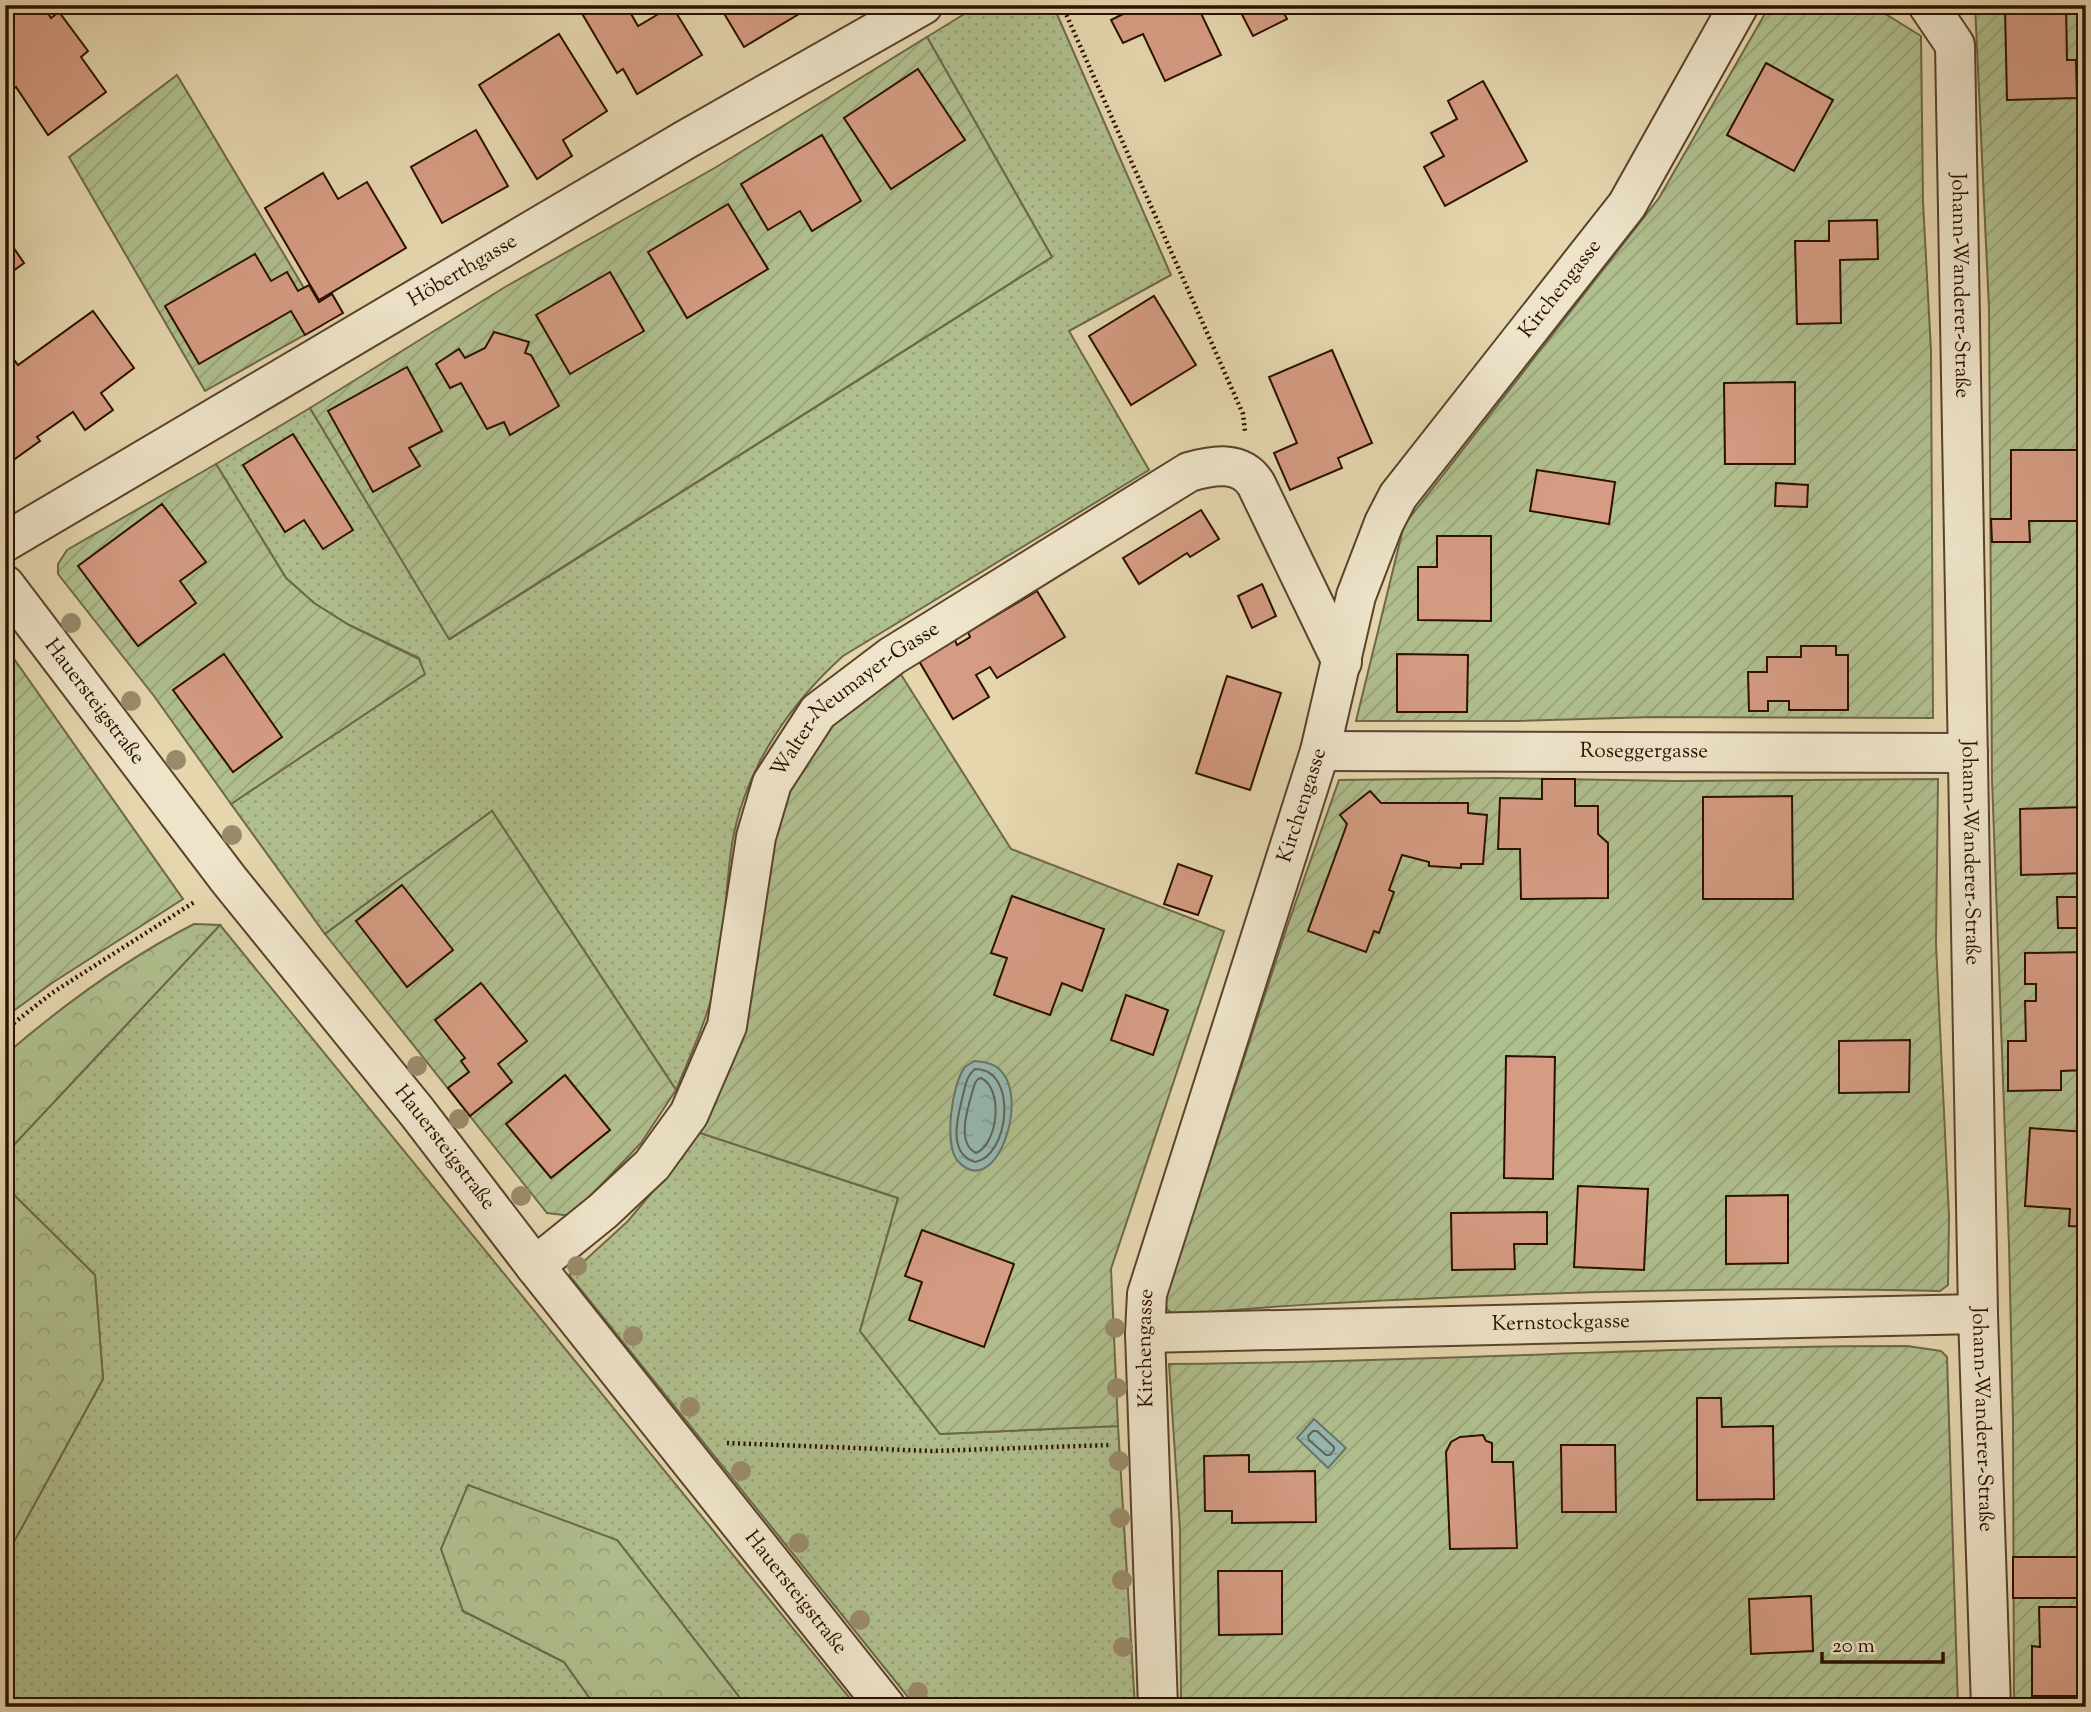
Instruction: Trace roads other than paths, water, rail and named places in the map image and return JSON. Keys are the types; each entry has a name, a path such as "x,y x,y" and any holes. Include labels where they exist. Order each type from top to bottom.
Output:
{"street":[{"name":"Höberthgasse","path":"5,542 673,147 923,5"},
{"name":"Kirchengasse","path":"1158,1707 1145,1332 1147,1294 1320,751 1356,596 1384,523 1398,496 1627,205 1739,5"},
{"name":"Johann-Wanderer-Straße","path":"1928,5 1955,45 1978,1314 1991,1707"},
{"name":"Walter-Neumayer-Gasse","path":"535,1266 652,1165 689,1114 727,1026 756,837 772,783 818,712 892,656 1189,472 1206,467 1232,466 1249,473 1342,662"},
{"name":"Hauersteigstraße","path":"5,585 229,880 417,1112 535,1266 886,1707"},
{"name":"Roseggergasse","path":"1320,751 1968,753"},
{"name":"Kernstockgasse","path":"1145,1332 1978,1314"}],"water":[{"path":"974,1061 991,1064 999,1069 1008,1083 1012,1102 1004,1142 995,1158 984,1168 971,1170 957,1160 953,1152 950,1127 953,1099 960,1075 965,1067"},
{"path":"1314,1419 1346,1448 1328,1468 1297,1438"}]}
